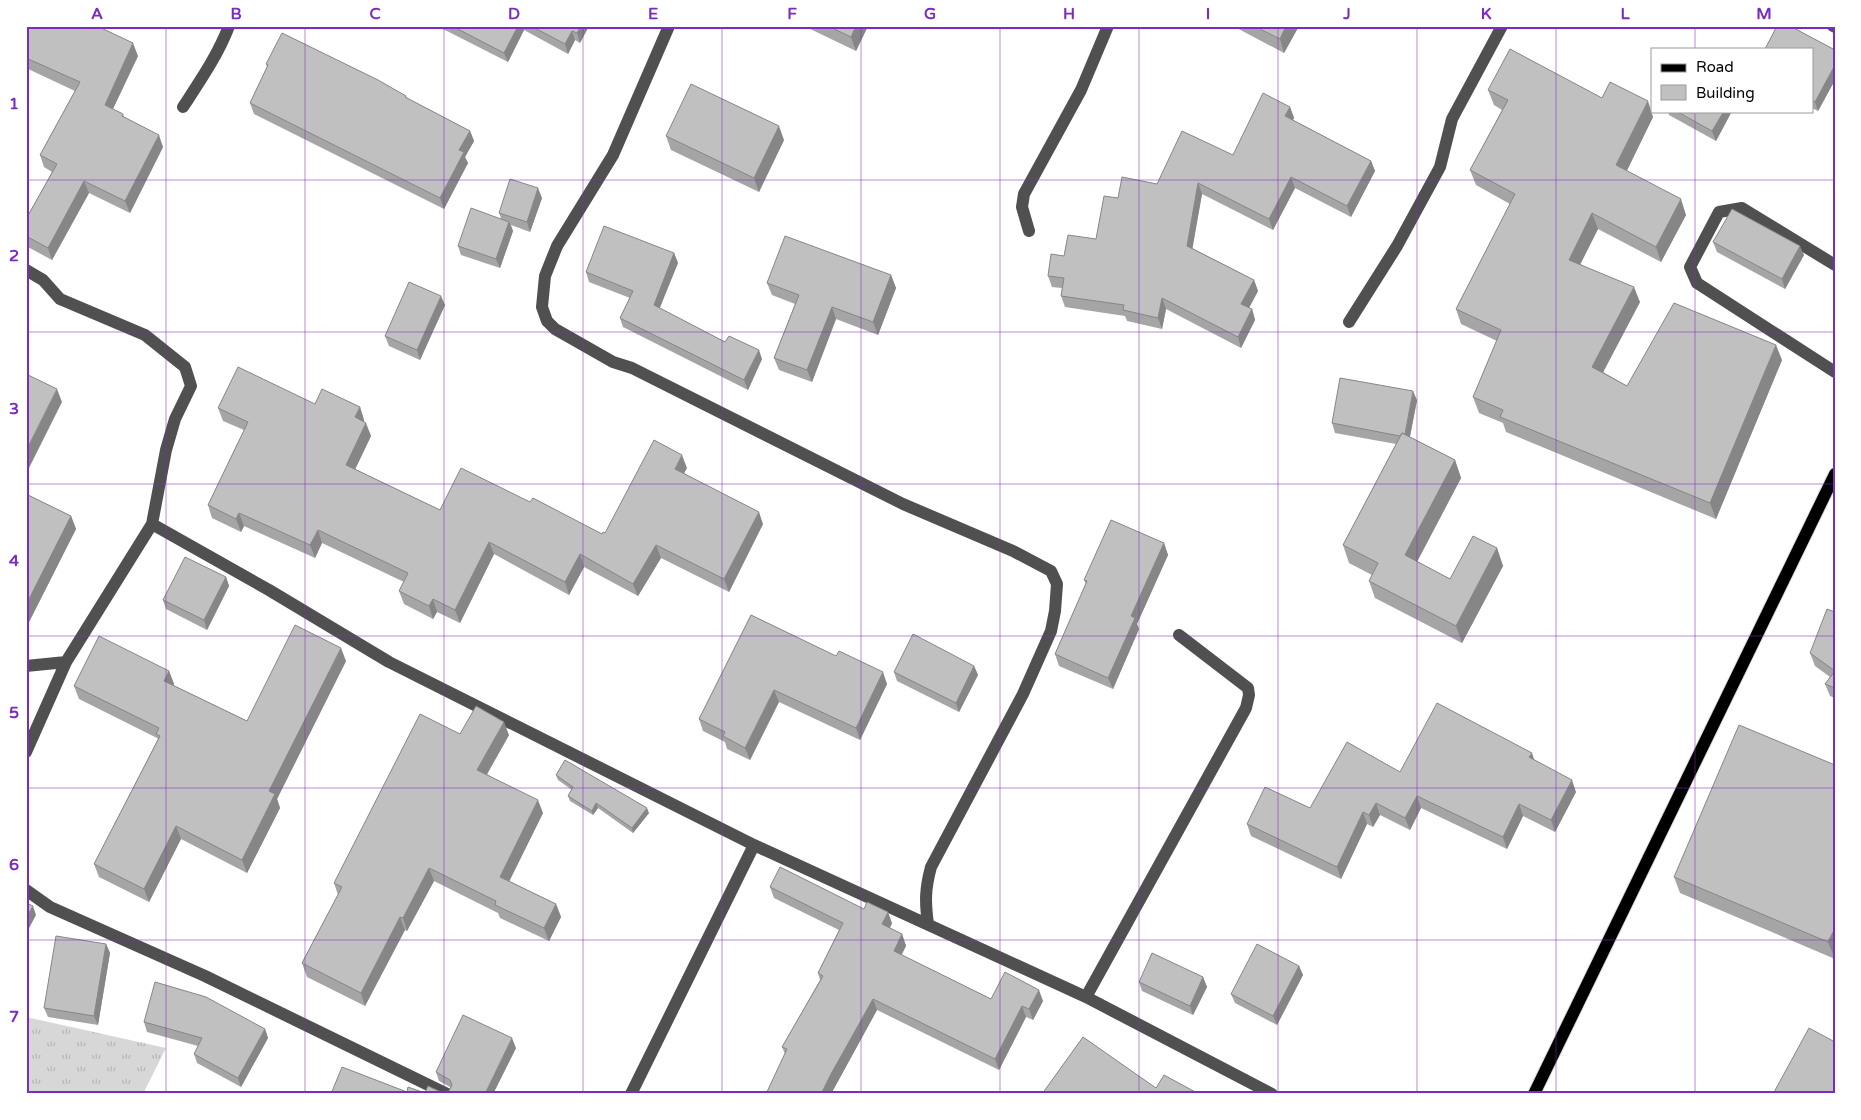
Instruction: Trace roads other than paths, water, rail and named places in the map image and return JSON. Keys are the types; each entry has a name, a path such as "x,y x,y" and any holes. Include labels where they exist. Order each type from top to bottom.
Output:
{"main road":[{"path":"1534,1094 1835,474"}],"street":[{"path":"183,107 202,80 229,26"},
{"path":"669,26 613,155 557,246 545,276 542,307 547,321 555,329 613,362 641,372 903,504 1012,551 1051,571 1056,584 1055,611 1051,631 1023,694 931,867 926,888 925,904 928,924"},
{"path":"1029,231 1022,207 1024,194 1081,90 1108,26"},
{"path":"1349,322 1398,246 1440,167 1452,119 1502,26"},
{"path":"1835,265 1742,208 1719,212 1690,267 1697,284 1835,372"},
{"path":"26,270 43,280 60,299 145,335 185,367 190,386 175,419 166,450 152,524 66,662 26,752"},
{"path":"152,524 269,590 388,662 754,845 1086,997 1272,1094"},
{"path":"1086,997 1246,708 1249,696 1248,688 1179,635"},
{"path":"26,666 66,662"},
{"path":"631,1094 754,845"},
{"path":"26,890 50,907 205,976 447,1094"}]}
